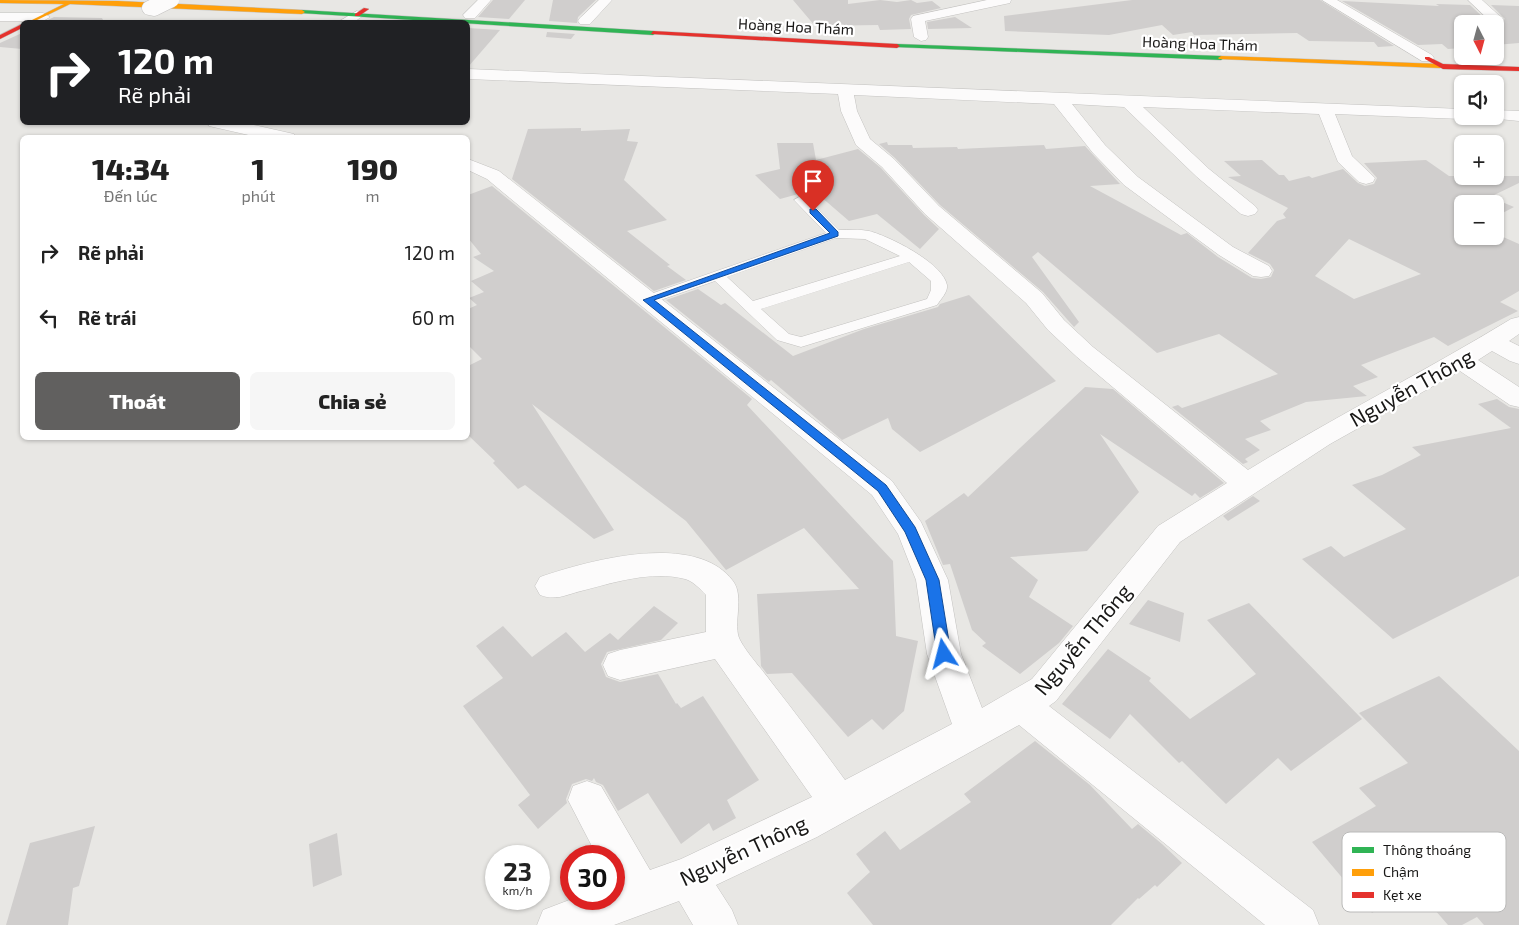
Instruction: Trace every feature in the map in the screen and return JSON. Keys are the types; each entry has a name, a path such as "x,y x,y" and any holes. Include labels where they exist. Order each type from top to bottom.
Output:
{"main road":[{"name":"Hoàng Hoa Thám","path":"179,0 828,44 1519,69"},
{"name":"Hoàng Hoa Thám","path":"0,1 74,1 470,15 826,35 921,37 1519,61"},
{"path":"36,20 74,1"},
{"path":"0,37 20,27"},
{"path":"1427,58 1443,67"}],"street":[{"path":"166,0 149,8 154,9 172,0"},
{"path":"470,15 484,0"},
{"path":"585,21 606,0"},
{"path":"933,0 953,11"},
{"path":"921,37 918,19 1004,0"},
{"path":"1328,0 1427,58"},
{"path":"1474,0 1491,15"},
{"path":"348,20 362,12"},
{"path":"0,17 36,20"},
{"path":"470,74 1454,114"},
{"path":"845,90 850,112 862,141 888,163 932,210 1034,298 1056,325 1085,352 1246,484"},
{"path":"1059,99 1099,149 1131,181 1226,251 1261,271"},
{"path":"1128,102 1203,173 1248,210"},
{"path":"1325,109 1344,158 1366,178"},
{"path":"1504,115 1519,116"},
{"path":"229,125 274,135"},
{"path":"470,165 494,175 882,488 911,530 932,580 944,654 965,714 977,729"},
{"name":"Nguyễn Thông","path":"558,925 688,877 802,823 1021,705 1044,690 1169,534 1321,437 1461,360 1519,324"},
{"path":"1491,341 1519,356"},
{"path":"1461,360 1519,399"},
{"path":"551,586 621,569 672,564 700,572 722,590 723,643 839,803"},
{"path":"620,665 723,643"},
{"path":"1021,705 1298,925"},
{"path":"587,800 640,894"},
{"path":"688,877 717,925"}],"lane":[{"path":"802,200 836,234"},
{"path":"647,300 717,275 836,234 867,235 888,242 930,270 939,282 939,291 932,302 801,342 783,337 717,275"},
{"path":"750,306 910,257"}],"building":[{"path":"493,0 525,0 509,19 478,17"},
{"path":"553,0 596,0 578,17 577,23 549,21"},
{"path":"793,0 848,0 848,4 880,0 897,2 911,0 917,3 932,1 941,8 911,15 909,19 911,29 880,30 878,25 815,26"},
{"path":"1132,0 1320,0 1394,46 1378,47 1374,42 1309,41 1297,33 1194,35 1192,32 1173,35 1162,25 1109,35 1005,31 1004,16"},
{"path":"1342,1 1439,6 1436,4 1470,5 1481,15 1454,15 1454,49 1448,49 1442,44 1418,45"},
{"path":"1491,5 1519,6 1519,43 1504,44 1505,19 1504,15 1501,15"},
{"path":"54,17 102,18 103,20 48,20"},
{"path":"955,17 972,28 928,29 927,22"},
{"path":"470,28 500,30 470,65"},
{"path":"547,32 575,34 571,39 546,37"},
{"path":"20,34 20,49 0,47 0,43"},
{"path":"581,128 581,131 630,129 627,141 638,142 624,180 667,220 627,231 686,280 654,291 512,179 528,129"},
{"path":"887,142 888,145 912,145 913,148 957,147 958,149 1044,145 1046,149 1085,146 1120,184 1090,186 1181,235 1187,233 1218,257 1252,278 1261,279 1271,277 1274,270 1270,264 1248,253 1277,221 1286,218 1283,214 1288,208 1228,177 1241,176 1224,161 1262,160 1279,175 1284,175 1289,181 1309,176 1312,178 1343,169 1358,183 1365,186 1374,184 1377,178 1364,163 1426,160 1449,176 1454,176 1454,185 1504,185 1504,176 1519,176 1519,183 1494,195 1454,195 1454,245 1504,245 1504,237 1519,244 1519,291 1500,302 1518,311 1448,346 1434,337 1361,365 1378,377 1353,386 1367,396 1306,402 1260,421 1271,430 1245,439 1260,450 1245,459 1248,462 1243,464 1172,407 1178,405 1182,408 1278,374 1219,334 1157,353 1038,252 1032,257 1079,322 1074,327 1043,292 940,205 879,144","holes":["1349,239 1421,274 1354,299 1315,276"]},
{"path":"777,143 813,143 816,160 858,149 881,168 939,229 920,249 877,214 849,221 813,190 780,199 755,175 780,169"},
{"path":"492,186 752,399 747,405 893,561 896,636 918,641 904,711 883,730 872,719 848,737 792,673 767,674 761,666 757,594 859,589 804,528 726,570 686,521 532,404 614,530 594,539 525,485 518,489 493,463 495,461 470,437 470,365 482,359 470,347 470,308 477,305 470,298 484,292 471,281 494,271 473,257 481,254 470,240 470,194"},
{"path":"1504,203 1514,207 1504,212"},
{"path":"698,289 721,305 725,303 793,356 864,329 938,307 940,304 969,295 1056,381 920,452 892,429 887,415 888,418 842,440 771,380 769,382 666,300"},
{"path":"1085,387 1113,389 1224,483 1200,498 1195,493 1192,496 1100,434 1139,492 1087,551 1010,557 1038,580 1029,597 1073,626 1059,643 1020,674 982,646 986,643 972,630 950,564 943,565 925,521 964,493 968,497"},
{"path":"1497,399 1509,407 1519,409 1519,576 1393,639 1302,559 1331,546 1344,557 1406,529 1352,485 1382,475 1421,455 1412,447 1511,428 1478,404"},
{"path":"1253,496 1260,501 1228,521 1223,516"},
{"path":"1148,600 1184,613 1180,642 1129,624"},
{"path":"1249,603 1362,719 1291,771 1278,758 1226,804 1182,761 1179,763 1130,714 1110,739 1062,704 1108,649 1151,678 1149,681 1190,719 1256,674 1207,620"},
{"path":"654,606 678,623 661,640 607,652 601,664 606,677 620,682 658,674 676,704 681,708 703,696 759,780 727,800 736,818 713,831 709,823 681,844 648,793 618,811 603,785 596,782 594,778 592,781 586,779 572,784 566,799 567,803 538,829 518,805 530,795 463,706 503,678 476,646 503,626 532,657 566,632 585,652 610,633 618,640"},
{"path":"1439,676 1519,751 1519,925 1484,925 1477,917 1462,925 1448,925 1437,912 1506,912 1506,832 1342,832 1342,878 1312,842 1376,806 1359,788 1408,763 1359,713"},
{"path":"1035,741 1090,785 1132,829 1138,824 1182,863 1157,887 1155,885 1138,898 1111,925 873,925 847,893 870,872 856,854 885,831 900,850 971,802 964,794"},
{"path":"95,826 79,886 73,888 68,925 6,925 30,843"},
{"path":"337,833 342,875 313,887 309,844"}],"traffic: fast":[{"path":"302,12 436,20"},
{"path":"470,22 653,33"},
{"path":"897,46 1221,58"}],"traffic: slow":[{"path":"0,1 118,3 302,12"},
{"path":"34,20 68,4"},
{"path":"1221,58 1440,66"}],"traffic: jam":[{"path":"357,15 366,9"},
{"path":"0,37 20,27"},
{"path":"653,33 897,46"},
{"path":"1427,58 1443,67"},
{"path":"1440,66 1519,69"}],"route":[{"path":"813,211 836,234 647,300 882,488 911,530 932,580 944,654"}]}
